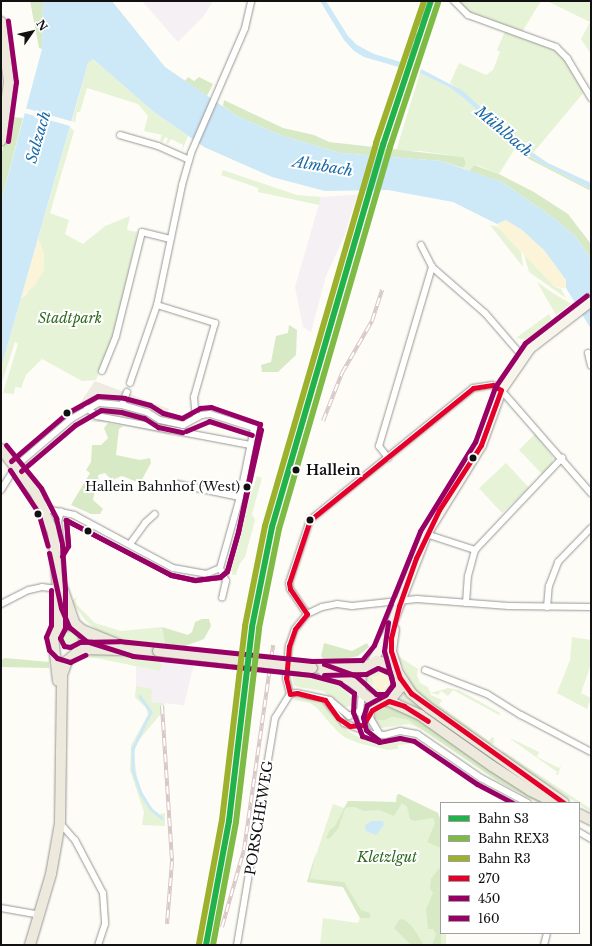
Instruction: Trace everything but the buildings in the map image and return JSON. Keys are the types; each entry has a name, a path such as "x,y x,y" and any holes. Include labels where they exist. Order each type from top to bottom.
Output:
{"main road":[{"path":"1,22 9,82 1,140"},
{"path":"361,690 361,674 380,649 400,603 426,534 471,463 501,390 523,357 542,337 591,301"},
{"path":"1,449 16,466 38,498 49,520 57,564 58,627 53,637 56,647 60,713"},
{"path":"57,564 65,598 85,640 81,649"},
{"path":"400,603 391,638 393,658 399,675 411,693 429,708 563,802"},
{"path":"58,627 71,623 102,640 134,649"},
{"path":"56,647 60,652 71,655"},
{"path":"30,945 56,851 60,823 60,713 62,675 71,655 81,649 134,649 312,668 368,665 383,661 399,675 400,688 385,702"},
{"path":"312,668 343,678 374,701 385,702 420,715 492,766 531,791 554,802"},
{"path":"580,814 591,820"}],"street":[{"path":"130,383 157,305 170,239 192,150 246,28 251,1"},
{"path":"456,3 468,15 488,24 556,47 567,58 591,98"},
{"path":"120,135 158,146 189,160"},
{"path":"102,371 116,336 142,232 170,239"},
{"path":"422,245 432,267 485,314 523,357"},
{"path":"388,458 379,446 432,267"},
{"path":"157,305 215,323 194,397 196,418"},
{"path":"588,353 591,366"},
{"path":"307,614 290,589 289,583 310,520 473,388 493,385 501,390 591,493"},
{"path":"122,404 127,392"},
{"path":"1,490 16,466 87,408 100,403 122,404 147,412 164,425 183,425 196,418 210,414 254,428 240,497 220,568 226,581 222,598"},
{"path":"87,408 97,416 164,425 250,446"},
{"path":"466,602 468,576 475,550 562,458"},
{"path":"177,484 240,497"},
{"path":"38,498 48,508 74,515 130,544 163,564 187,572 206,574 220,568"},
{"path":"56,552 61,545 58,522 61,511"},
{"path":"130,544 145,523 155,514"},
{"path":"547,607 549,586 558,562 591,528"},
{"path":"426,534 475,550"},
{"path":"1,604 29,590 42,587 58,590"},
{"path":"360,711 354,715 344,714 330,700 302,694 290,694 286,678 290,642 295,629 307,614 322,607 337,604 352,606 400,603 417,599 547,607 591,607"},
{"path":"425,670 487,694 522,716 591,752"},
{"path":"361,690 360,711 362,727"},
{"name":"PORSCHEWEG","path":"237,945 275,718 290,694"},
{"path":"325,700 344,723 362,727 380,734 400,731 417,734 481,778 526,802"},
{"path":"362,727 370,718 372,710 385,702"},
{"path":"370,718 380,734"},
{"path":"60,823 75,840 102,893 105,924 98,945"},
{"path":"580,832 591,838"},
{"path":"1,908 39,915"},
{"path":"544,945 547,934"}],"shaded area":[{"path":"142,1 213,1 203,17 178,42"},
{"path":"365,194 364,197 356,199 344,237 326,276 311,332 303,327 295,287 321,197"},
{"path":"95,381 169,409 166,419 172,421 170,435 108,422 92,422 78,406"},
{"path":"162,661 194,664 184,705 151,702 136,686 136,666 159,671"}],"green space":[{"path":"30,1 43,1 42,49 39,48"},
{"path":"457,1 541,1 522,32 469,12"},
{"path":"547,1 591,1 591,54 581,39 590,22"},
{"path":"505,31 548,46 559,52 585,91 533,153 450,83 459,63 486,75 493,70 500,52 497,50"},
{"path":"93,59 154,112 188,136 182,151 183,145 171,139 168,144 166,143 168,138 165,137 163,142 160,141 162,135 144,131 148,116 138,104 87,88 80,112 77,112 75,122 72,121 88,63"},
{"path":"420,73 449,87 465,99 516,147 499,174 474,165 469,171 463,168 466,164 464,157 420,151 396,151"},
{"path":"188,77 194,81 199,77 213,84 207,96 185,81"},
{"path":"224,100 283,128 314,135 329,142 464,157 466,164 463,168 441,161 340,153 280,135 237,116 223,106"},
{"path":"11,117 23,118 1,202 1,156"},
{"name":"Stadtpark","path":"70,127 74,131 50,213 69,220 65,234 83,244 105,226 130,216 127,230 137,232 117,326 96,380 82,381 42,359 26,375 21,388 15,387 14,394 3,393 18,344 15,342 1,385 1,368 21,298 27,294 41,245 38,239"},
{"path":"516,147 539,162 591,189 591,191 529,159 514,149"},
{"path":"474,165 499,174 534,192 568,214 591,244 591,259 576,237 555,219 502,182 469,171"},
{"path":"223,170 297,195 321,197 319,205 258,192 258,188 221,175"},
{"path":"490,225 498,227 521,252 523,267"},
{"path":"524,254 555,287 561,289 566,298 529,272"},
{"path":"537,282 550,291 571,304 556,315"},
{"path":"549,314 552,319 527,340 516,338"},
{"path":"289,325 297,330 296,355 278,372 262,372 261,365 271,362 276,336 288,333"},
{"path":"108,423 123,426 119,429 116,455 140,460 150,458 151,463 140,483 122,476 112,480 105,473 98,475 99,483 95,489 93,500 103,509 100,514 91,514 71,505 90,473 86,470 91,462 92,445 101,445 108,438 104,428"},
{"path":"535,434 553,457 552,465 543,475 519,450"},
{"path":"506,463 529,488 502,513 479,488"},
{"path":"257,476 262,478 252,514 255,520 245,557 239,565 236,575 233,575 228,565"},
{"path":"78,596 75,601 77,605 95,623 121,631 162,627 165,644 120,639 98,631 85,620 72,601"},
{"path":"202,619 209,619 211,626 204,639 185,646 165,644 162,627 188,635 192,632 195,622"},
{"path":"69,630 75,633 78,639 75,645 69,648 63,645 60,639 63,633"},
{"path":"572,637 591,640 591,664 581,693 591,698 587,709 557,693 570,660"},
{"path":"324,643 352,651 367,643 369,647 358,656 341,660 324,660 321,656"},
{"path":"94,653 162,661 160,671 96,658 88,658 88,655"},
{"path":"398,656 418,669 417,675 420,683 428,687 431,695 442,700 439,705 489,741 492,737 494,738 494,743 489,745 415,691"},
{"path":"5,658 49,662 49,668 1,667 1,660"},
{"path":"378,667 390,672 395,681 391,691 383,697 369,692 365,681 369,672","holes":["381,673 390,681 382,692 378,688 371,688 374,683 372,676 377,676"]},
{"path":"292,675 313,677 344,688 353,699 352,706 345,707 323,691 294,685"},
{"path":"136,686 152,689 151,702 164,703 165,709 138,741 134,751 137,779 146,803 156,815 165,813 165,826 142,825 144,812 130,770 131,745 148,715 146,708 135,697"},
{"path":"448,688 459,690 500,713 499,715 453,690 448,696 441,691 438,695 431,693"},
{"path":"405,692 523,780 410,703 400,699"},
{"path":"297,698 313,699 322,704 349,732 371,743 382,745 407,740 418,743 398,745 398,749 388,750 358,743 344,737 317,708 310,703 293,700"},
{"path":"386,707 401,709 546,802 536,802 496,780 408,720 392,717 383,721 374,719 377,712"},
{"path":"392,717 408,720 424,730 409,724 381,728 374,719 383,721"},
{"path":"512,739 539,752 537,757 559,768 561,765 558,775 556,775 557,772 512,740 509,744"},
{"path":"503,751 591,809 591,812 580,805 580,802 575,802 501,754"},
{"name":"Kletzlgut","path":"399,794 438,813 440,818 440,934 446,934 446,945 320,945 323,918 358,923 360,918 343,887 307,882 333,804 344,808 348,801 396,802 397,795"},
{"path":"399,794 438,813 440,819 440,848 427,842 435,823 433,818 414,821 410,819 407,807 402,803 394,816 379,810 364,811 355,807 348,807 345,809 338,829 329,839 326,838 330,830 335,826 348,801 396,802 397,795"},
{"path":"316,852 310,879 344,882 361,910 370,913 370,918 360,918 343,887 307,882"},
{"path":"440,867 441,945 432,945 436,934 433,929 428,929 426,909 433,893 430,888 431,879"},
{"path":"403,919 412,926 424,945 411,945 394,928 399,920"}],"sand":[{"path":"506,220 522,230 544,250 566,280 566,288 555,287 501,231 497,224"},
{"path":"38,239 44,253 44,270 35,285 21,298"},
{"path":"383,672 390,683 385,685 383,692 378,688 372,689 374,683 371,676 377,676"}],"water":[{"path":"43,1 112,1 165,67 237,116 280,135 340,153 441,161 502,182 555,219 576,237 591,259 591,329 566,288 566,280 544,250 522,230 506,220 497,224 453,202 388,190 325,191 272,177 204,147 154,112 93,59 88,63 1,368 1,202 42,49"},
{"path":"320,1 326,1 348,36 357,45 374,54 404,63 402,68 364,57 354,51 344,40"},
{"name":"Mühlbach","path":"421,69 463,91 520,144 548,163 591,183 591,189 539,162 516,147 465,99 449,87 420,73"},
{"path":"372,821 383,821 384,825 376,835 366,831 365,825"}],"pier":[{"path":"25,108 73,122 72,127 24,113"}],"waterway":[{"path":"140,696 151,712 133,749 133,770 141,793 151,809 162,818"}],"railway":[{"path":"409,64 425,1"},
{"path":"323,421 342,373 372,321 382,290"},
{"path":"222,927 244,850 273,645"},
{"path":"162,706 172,862 167,924"}],"rail line":[{"name":"R3","path":"199,944 222,820 245,626 265,526 376,143 424,1"},
{"name":"S3","path":"206,945 229,821 252,627 272,527 383,145 431,1"},
{"name":"REX3","path":"213,945 236,822 259,628 279,529 390,147 438,3"}],"transit line":[{"name":"160","path":"8,21 16,82 8,141"},
{"name":"160","path":"6,445 41,488 56,518 62,545 65,589 65,628 60,638 64,646 70,647 80,642 119,641 312,661 362,660 374,645 420,531 475,442 495,387 525,343 587,295"},
{"name":"270","path":"307,614 290,589 289,583 310,520 473,388 493,385 501,390"},
{"name":"270","path":"501,390 481,445 439,510 416,558 399,606 391,638 391,651 400,678 411,693 563,802"},
{"name":"160","path":"11,461 67,413 98,396 124,398 150,405 163,413 182,418 200,408 211,407 260,424 238,532 227,571 220,577 195,580 171,575 66,520 68,544"},
{"name":"450","path":"21,471 75,425 101,410 121,412 144,418 158,427 182,432"},
{"name":"450","path":"186,431 209,421 252,435"},
{"name":"450","path":"62,556 68,546 66,520 171,575 195,580 220,577 227,571 238,532 261,430"},
{"name":"450","path":"10,470 38,512 48,546"},
{"name":"450","path":"49,553 61,608 69,627 86,641 133,656 311,675 340,683 354,693 353,712 362,736 379,742 400,738 414,741 477,784 511,802"},
{"name":"450","path":"51,590 51,625 46,637 49,650 57,658 70,662 85,655"},
{"name":"270","path":"307,614 295,629 289,646 286,678 290,694 297,693 325,700 338,718 350,726 363,725 372,710 389,701 404,706 428,721"},
{"name":"160","path":"324,664 355,675 376,694 386,694 393,684 384,651 388,622"},
{"name":"450","path":"324,675 366,674 378,668 390,673 393,685 385,695 367,705 363,717 366,730 379,740"}],"place":[{"name":"Hallein","path":"296,470"},
{"name":"Hallein Bahnhof (West)","path":"247,487"}],"water label":[{"name":"Salzach","path":"38,137"},
{"name":"Almbach","path":"323,166"}]}
